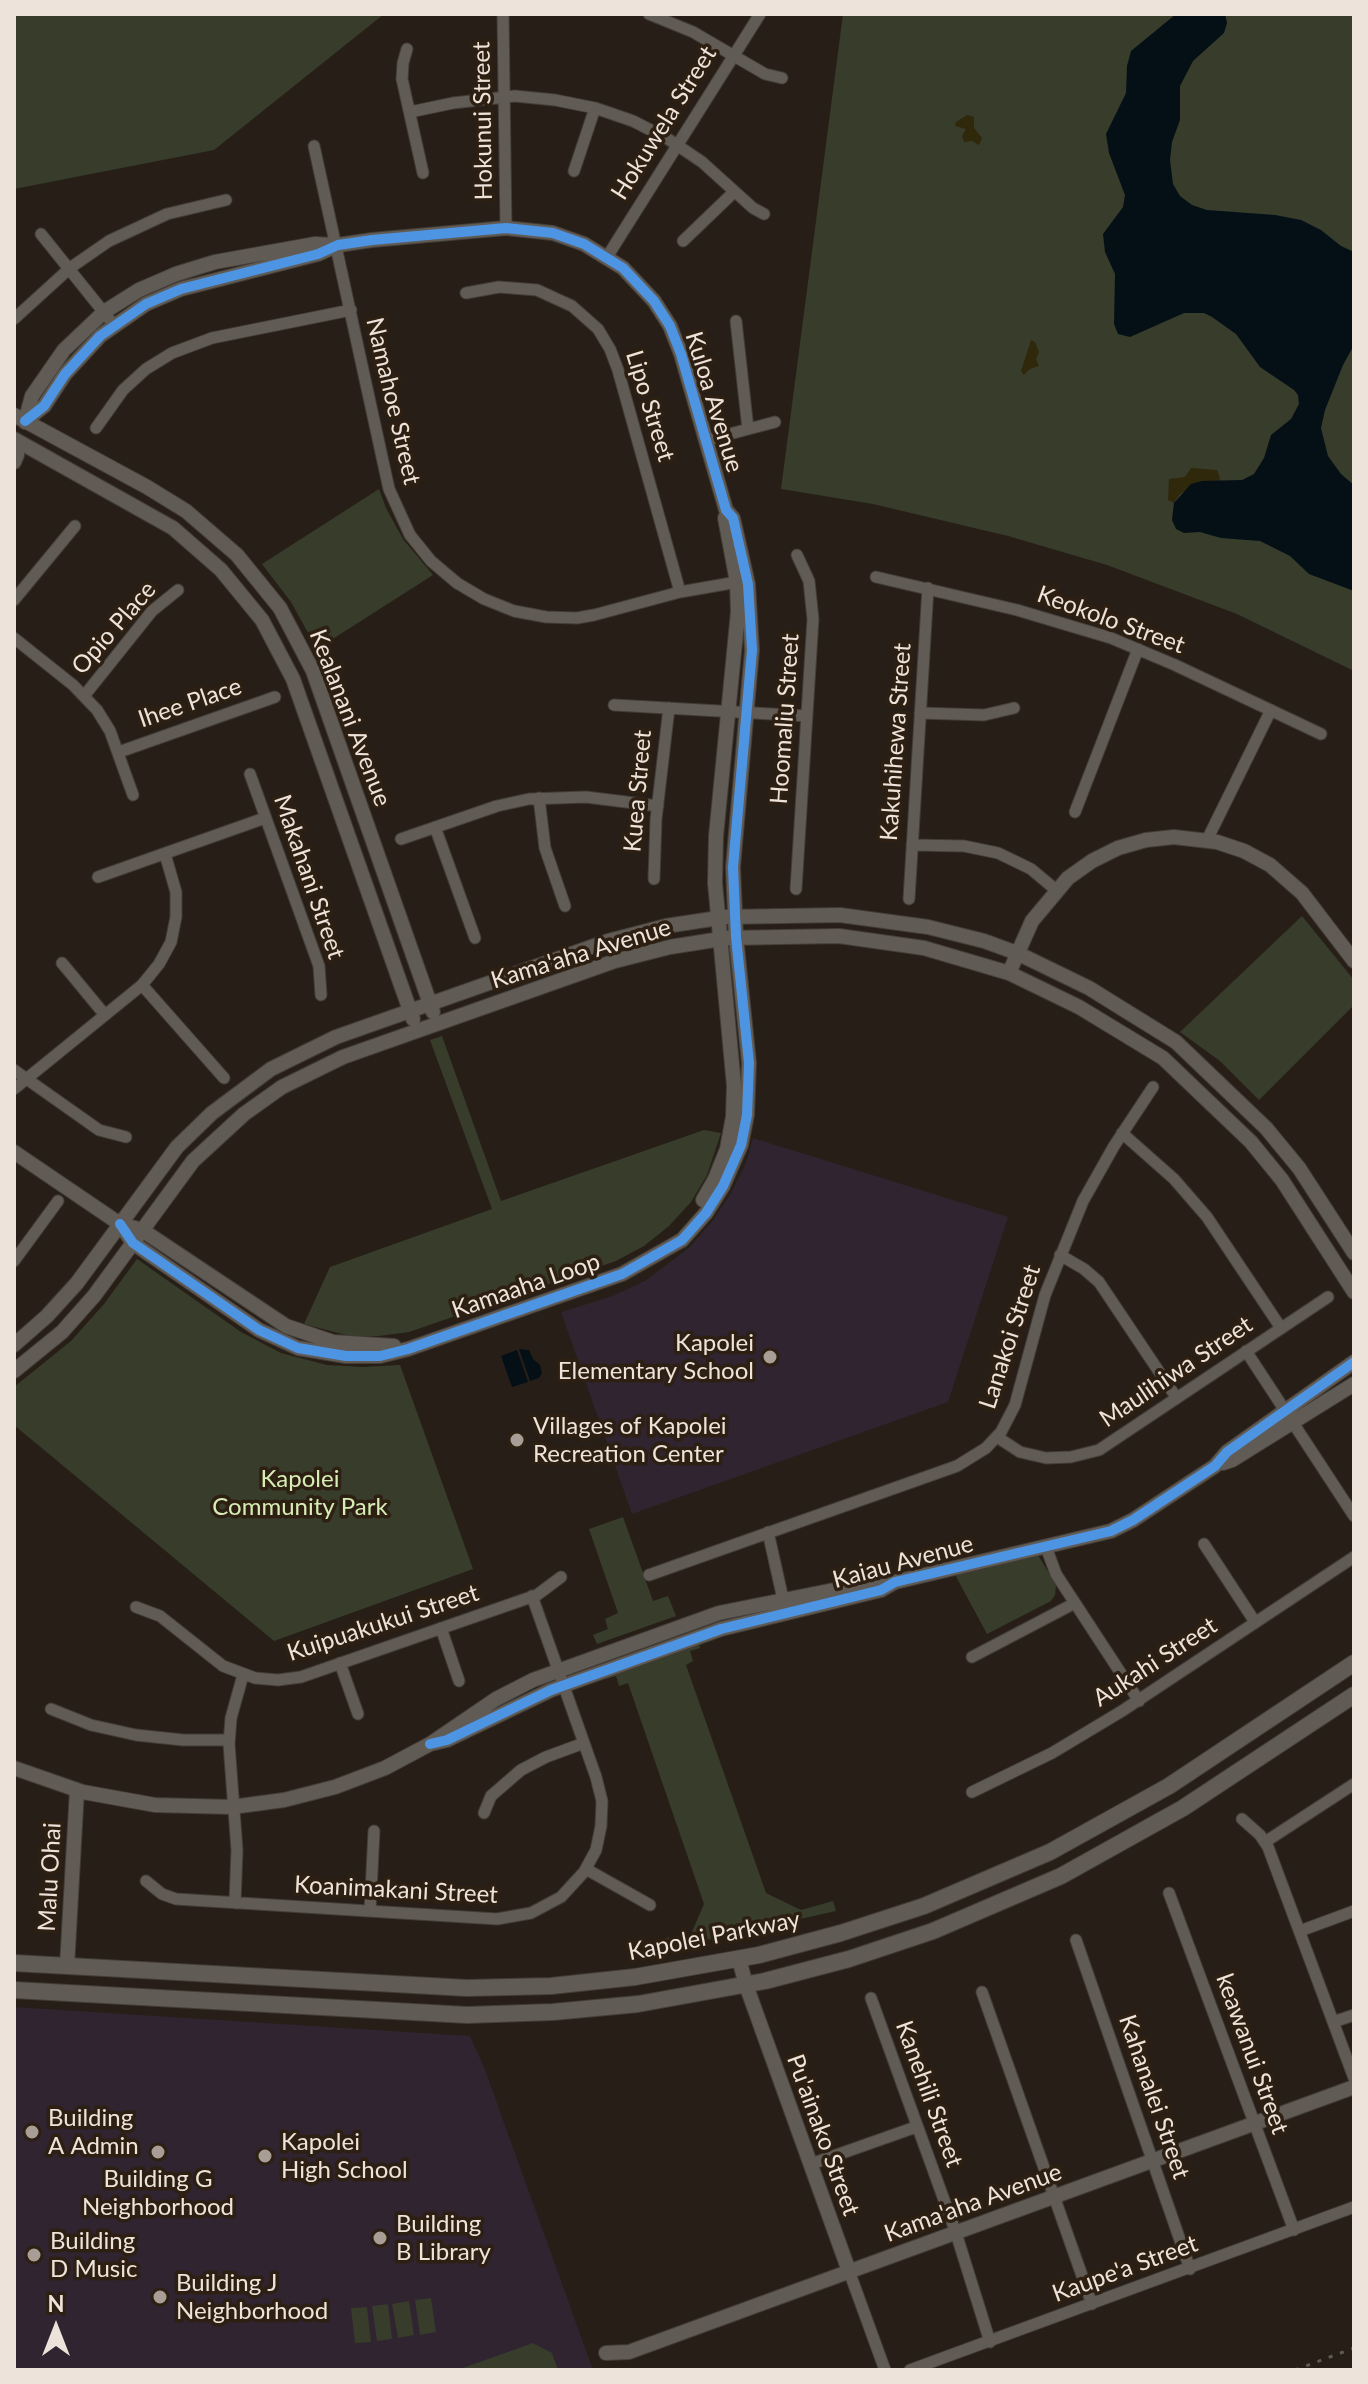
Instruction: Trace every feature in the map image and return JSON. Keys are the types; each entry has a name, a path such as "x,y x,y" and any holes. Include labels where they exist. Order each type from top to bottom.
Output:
{"main road":[{"name":"Kapolei Parkway","path":"14,1963 467,1988 593,1982 739,1959 881,1921 966,1889 1050,1852 1169,1786 1354,1663"},
{"path":"14,1990 467,2015 596,2009 681,1998 746,1985 807,1971 890,1946 977,1914 1061,1876 1170,1817 1354,1695"},
{"path":"66,1993 67,1966"}],"street":[{"name":"Hokunui Street","path":"503,14 506,228"},
{"path":"649,14 693,32 765,74 782,78"},
{"name":"Hokuwela Street","path":"607,257 760,14"},
{"path":"407,49 402,79 423,173"},
{"path":"410,112 505,97 555,100 595,108 633,121 677,145 764,214"},
{"path":"574,171 595,108"},
{"name":"Namahoe Street","path":"314,146 389,489 410,535 444,573 470,592 499,606 546,617 594,615 680,592 742,582"},
{"path":"683,241 734,192"},
{"path":"14,319 70,268 109,241 147,222 188,208 226,200"},
{"name":"Kuloa Avenue","path":"15,440 20,418 32,396 52,364 76,337 104,312 148,286 195,267 315,244 338,245 506,228 553,233 584,244 607,257 645,289 670,326 726,510 733,518 752,650 735,837 736,937"},
{"path":"41,234 114,325"},
{"name":"Kuloa Avenue","path":"20,418 44,406 76,360 114,325 146,304 181,289 318,254 338,245"},
{"name":"Lipo Street","path":"466,293 499,287 537,290 572,306 598,329 615,359 680,592"},
{"path":"96,428 123,390 146,369 172,353 212,338 351,310"},
{"path":"736,321 748,429"},
{"name":"Kealanani Avenue","path":"20,418 186,511 237,555 280,608 313,671 438,1023"},
{"path":"707,440 775,422"},
{"path":"14,462 17,455 15,440"},
{"name":"Kealanani Avenue","path":"15,440 173,528 221,570 262,620 293,679 417,1031"},
{"path":"14,600 75,526"},
{"name":"Hoomaliu Street","path":"796,889 813,637 809,581 797,555"},
{"name":"Keokolo Street","path":"876,577 1057,621 1138,649 1321,734"},
{"name":"Kuloa Avenue","path":"720,939 716,850 742,582"},
{"name":"Kakuhihewa Street","path":"909,899 928,588"},
{"name":"Opio Place","path":"84,696 152,611 178,590"},
{"path":"14,638 84,696 104,720 119,752 133,795"},
{"path":"1075,812 1138,649"},
{"name":"Ihee Place","path":"119,752 275,697"},
{"path":"614,705 807,716"},
{"name":"Kuea Street","path":"654,879 669,708"},
{"path":"920,713 984,715 1014,708"},
{"path":"1207,840 1271,710"},
{"name":"Makahani Street","path":"250,774 319,966 321,995"},
{"path":"401,839 497,806 539,798 586,797 658,806"},
{"path":"539,798 547,859 565,906"},
{"path":"98,877 265,818"},
{"path":"435,827 475,938"},
{"path":"1009,973 1032,921 1056,890 1092,861 1131,844 1174,837 1207,840 1244,851 1281,873 1302,893 1354,961"},
{"path":"912,845 964,846 998,853 1031,869 1056,890"},
{"path":"14,1089 142,985 159,964 174,930 176,892 165,854"},
{"name":"Kama'aha Avenue","path":"14,1345 63,1300 177,1147 237,1092 271,1069 313,1047 608,941 666,926 735,916 812,914 870,917 956,934 1017,953 1089,988 1189,1052 1278,1141 1354,1253"},
{"name":"Kama'aha Avenue","path":"14,1371 44,1348 78,1314 193,1161 261,1101 322,1066 615,961 670,947 736,937 867,938 951,954 1009,973 1079,1007 1139,1042 1187,1079 1251,1142 1272,1167 1354,1292"},
{"name":"Kamaaha Loop","path":"120,1224 133,1243 247,1323 285,1343 329,1355 363,1357 388,1354 614,1277 682,1240 706,1213 730,1173 741,1145 749,1085 736,937"},
{"name":"Kamaaha Loop","path":"652,1258 688,1221 707,1194 722,1164 730,1133 734,1086 720,939"},
{"path":"62,963 105,1015"},
{"path":"142,985 224,1078"},
{"path":"14,1070 99,1130 126,1137"},
{"name":"Lanakoi Street","path":"649,1575 957,1466 977,1455 997,1437 1015,1405 1045,1295 1083,1201 1153,1087"},
{"path":"1122,1133 1174,1179 1207,1217 1281,1328"},
{"path":"14,1152 120,1224"},
{"path":"14,1261 58,1201"},
{"name":"Kamaaha Loop","path":"120,1224 142,1230 271,1319 301,1333 349,1345 415,1346"},
{"path":"1060,1255 1099,1282 1176,1397"},
{"name":"Maulihiwa Street","path":"997,1437 1013,1449 1033,1456 1080,1456 1108,1445 1328,1297"},
{"path":"1246,1351 1354,1516"},
{"name":"Kaiau Avenue","path":"14,1768 77,1790 155,1805 234,1806 284,1800 335,1787 385,1768 430,1744 447,1740 560,1678 721,1629 785,1606 881,1590 895,1582 1099,1535 1122,1526 1215,1466 1232,1460 1354,1362"},
{"name":"Kaiau Avenue","path":"1289,1417 1354,1384"},
{"path":"768,1532 785,1606"},
{"path":"1204,1544 1255,1622"},
{"path":"1046,1547 1056,1574 1139,1701"},
{"name":"Aukahi Street","path":"972,1792 1052,1753 1139,1701 1354,1557"},
{"name":"Kuipuakukui Street","path":"136,1607 160,1616 215,1662 243,1675 290,1679 532,1596 549,1588 561,1577"},
{"name":"Koanimakani Street","path":"146,1881 156,1891 176,1899 497,1919 541,1909 561,1897 586,1869 599,1838 602,1813 600,1789 532,1596"},
{"path":"972,1657 1075,1603"},
{"path":"441,1628 459,1681"},
{"path":"340,1663 358,1714"},
{"path":"235,1903 237,1850 229,1740 231,1718 243,1675"},
{"path":"51,1709 91,1725 144,1737 229,1740"},
{"path":"484,1813 491,1796 521,1770 584,1743"},
{"path":"1265,1842 1354,1784"},
{"name":"Malu Ohai","path":"67,1966 77,1790"},
{"path":"1242,1819 1265,1842 1354,2078"},
{"path":"370,1911 374,1831"},
{"path":"586,1869 650,1905"},
{"name":"keawanui Street","path":"1169,1893 1294,2230"},
{"path":"1300,1931 1354,1911"},
{"name":"Kahanalei Street","path":"1076,1940 1190,2269"},
{"name":"Pu'ainako Street","path":"739,1959 885,2370"},
{"path":"982,1992 1092,2304"},
{"name":"Kanehili Street","path":"871,1998 956,2233 990,2342"},
{"path":"1333,2022 1354,2015"},
{"name":"Kama'aha Avenue","path":"606,2353 629,2352 1354,2087"},
{"path":"811,2164 916,2127"},
{"name":"Kaupe'a Street","path":"910,2370 1354,2207"}],"shaded area":[{"path":"1176,14 1225,14 1227,23 1224,33 1193,61 1180,86 1180,120 1172,142 1170,160 1173,184 1180,196 1192,205 1207,210 1301,220 1354,252 1354,345 1325,410 1321,428 1328,456 1354,485 1354,591 1309,574 1290,556 1260,541 1221,538 1200,532 1184,533 1176,529 1172,520 1174,503 1191,484 1242,480 1254,474 1264,458 1271,435 1291,419 1299,404 1294,390 1260,367 1236,334 1204,313 1184,313 1130,337 1118,334 1114,324 1115,274 1105,252 1103,234 1123,207 1125,195 1109,153 1106,134 1126,93 1131,51"},
{"name":"Kapolei Elementary School","path":"753,1138 1008,1217 948,1402 632,1514 561,1312 610,1297 645,1281 690,1247 732,1191 746,1163"},
{"path":"519,1349 529,1350 540,1365 542,1373 539,1378 530,1381"},
{"path":"517,1350 528,1382 512,1387 501,1356"},
{"name":"Kapolei High School","path":"14,2007 470,2036 484,2067 593,2370 14,2370"}],"green space":[{"path":"14,14 384,14 214,150 14,189"},
{"path":"843,14 1354,14 1354,671 1237,614 1107,565 1008,536 873,504 781,489"},
{"path":"379,489 403,539 433,575 317,649 291,602 262,564"},
{"path":"1302,916 1354,980 1354,1005 1259,1100 1220,1061 1180,1032"},
{"path":"442,1036 501,1201 704,1130 721,1133 707,1175 691,1202 669,1226 644,1246 616,1261 409,1332 350,1336 304,1324 330,1267 492,1209 430,1040"},
{"name":"Kapolei Community Park","path":"137,1259 241,1332 281,1353 327,1365 400,1365 473,1569 274,1641 14,1425 14,1387 71,1341 104,1304"},
{"path":"623,1517 653,1601 668,1596 676,1616 597,1644 593,1635 608,1629 605,1619 618,1613 589,1529"},
{"path":"1038,1555 1056,1585 1055,1595 1051,1601 987,1634 952,1569"},
{"path":"696,1636 700,1648 690,1651 693,1661 686,1665 766,1893 801,1910 833,1901 836,1911 657,1951 654,1940 691,1934 704,1904 628,1683 619,1686 616,1676 606,1679 603,1669"},
{"path":"431,2298 436,2332 420,2335 415,2300"},
{"path":"409,2301 414,2335 398,2338 392,2304"},
{"path":"388,2304 392,2339 377,2341 372,2306"},
{"path":"367,2307 371,2342 355,2343 351,2308"},
{"path":"533,2343 552,2353 558,2370 457,2370"}],"sand":[{"path":"967,115 974,117 974,128 982,138 979,145 972,141 964,142 962,136 966,129 955,126"},
{"path":"1031,340 1039,352 1036,359 1039,366 1024,375 1021,371"},
{"path":"1191,468 1217,470 1219,481 1202,481 1180,494 1174,503 1168,500 1169,479 1185,477"}],"railway":[{"path":"1295,2370 1354,2348"}],"cycle path":[{"path":"25,421 44,406 65,374 100,336 146,304 181,289 318,254 338,245 506,228 553,233 584,244 623,268 654,301 670,326 726,510 733,518 748,584 752,650 733,867 736,937 749,1063 747,1115 741,1145 723,1186 706,1213 682,1240 622,1274 408,1349 380,1356 346,1356 298,1348 259,1330 133,1243 120,1224"},
{"path":"430,1744 447,1740 551,1690 721,1629 881,1590 895,1582 1111,1531 1215,1466 1227,1452 1354,1362"}],"place":[{"name":"Kapolei Elementary School","path":"770,1357"},
{"name":"Villages of Kapolei Recreation Center","path":"517,1440"},
{"name":"Building A Admin","path":"32,2132"},
{"name":"Building G Neighborhood","path":"158,2152"},
{"name":"Kapolei High School","path":"265,2156"},
{"name":"Building B Library","path":"380,2238"},
{"name":"Building D Music","path":"34,2255"},
{"name":"Building J Neighborhood","path":"160,2297"}]}
